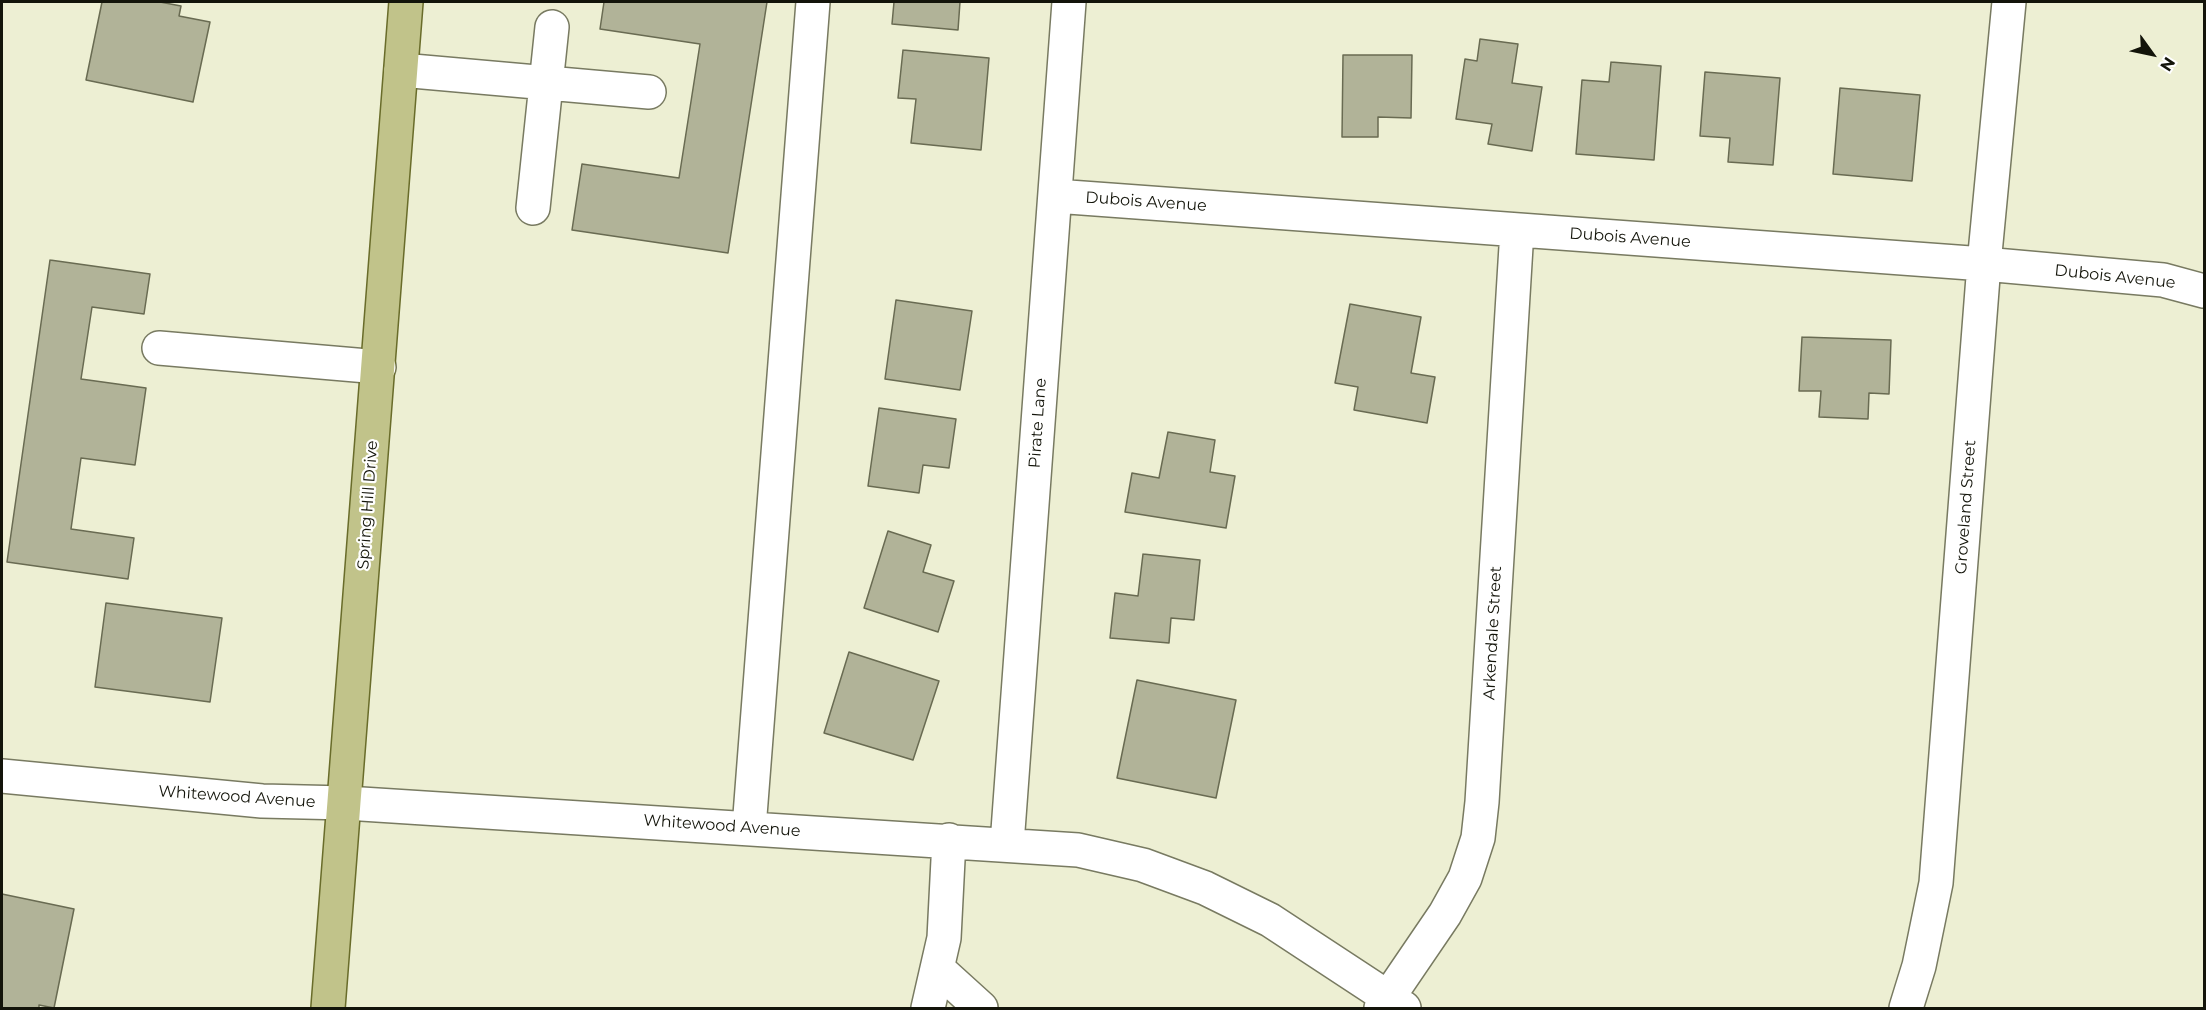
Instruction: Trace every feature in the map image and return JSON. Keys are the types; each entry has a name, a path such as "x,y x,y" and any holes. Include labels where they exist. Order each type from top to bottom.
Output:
{"main road":[{"name":"Spring Hill Drive","path":"328,1008 346,803 406,2"}],"street":[{"path":"749,828 813,2"},
{"name":"Pirate Lane","path":"1007,844 1069,2"},
{"name":"Groveland Street","path":"1906,1008 1919,966 1936,883 1984,264 2009,2"},
{"path":"533,208 552,27"},
{"path":"401,70 649,92"},
{"name":"Dubois Avenue","path":"1055,196 1984,264 2163,280 2205,291"},
{"name":"Arkendale Street","path":"1391,1005 1465,878 1478,838 1517,230"},
{"path":"159,348 379,367"},
{"name":"Whitewood Avenue","path":"2,776 262,801 346,803 1078,850 1143,865 1205,888 1270,920 1391,1005"},
{"path":"928,1008 944,938 949,840"},
{"path":"938,969 981,1008"}],"building":[{"path":"102,2 160,2 181,6 179,16 210,22 193,102 86,80"},
{"path":"604,2 767,2 728,253 572,230 582,164 679,178 700,44 600,29"},
{"path":"894,2 960,2 958,30 892,24"},
{"path":"1480,39 1518,44 1512,83 1542,87 1532,151 1488,144 1492,124 1456,119 1465,59 1477,61"},
{"path":"903,50 989,58 981,150 911,143 916,99 898,98"},
{"path":"1343,55 1412,55 1411,118 1378,117 1378,137 1342,137"},
{"path":"1611,62 1661,66 1654,160 1576,154 1582,80 1609,82"},
{"path":"1705,72 1780,78 1773,165 1728,162 1730,138 1700,136"},
{"path":"1840,88 1920,95 1912,181 1833,174"},
{"path":"50,260 150,274 144,314 92,307 81,379 146,388 135,465 81,458 71,529 134,538 128,579 7,562"},
{"path":"896,300 972,311 960,390 885,379"},
{"path":"1350,304 1421,317 1411,373 1435,377 1427,423 1354,410 1358,387 1335,383"},
{"path":"1802,337 1891,340 1889,394 1869,393 1868,419 1819,417 1821,391 1799,391"},
{"path":"879,408 956,419 949,468 923,465 919,493 868,486"},
{"path":"1168,432 1215,440 1210,472 1235,476 1226,528 1125,512 1132,473 1159,478"},
{"path":"888,531 931,545 923,572 954,581 938,632 864,608"},
{"path":"1143,554 1200,560 1194,620 1171,618 1169,643 1110,638 1115,593 1138,596"},
{"path":"106,603 222,618 210,702 95,687"},
{"path":"849,652 939,681 913,760 824,733"},
{"path":"1137,680 1236,700 1216,798 1117,778"},
{"path":"2,894 74,909 54,1008 39,1005 39,1008 2,1008"}]}
